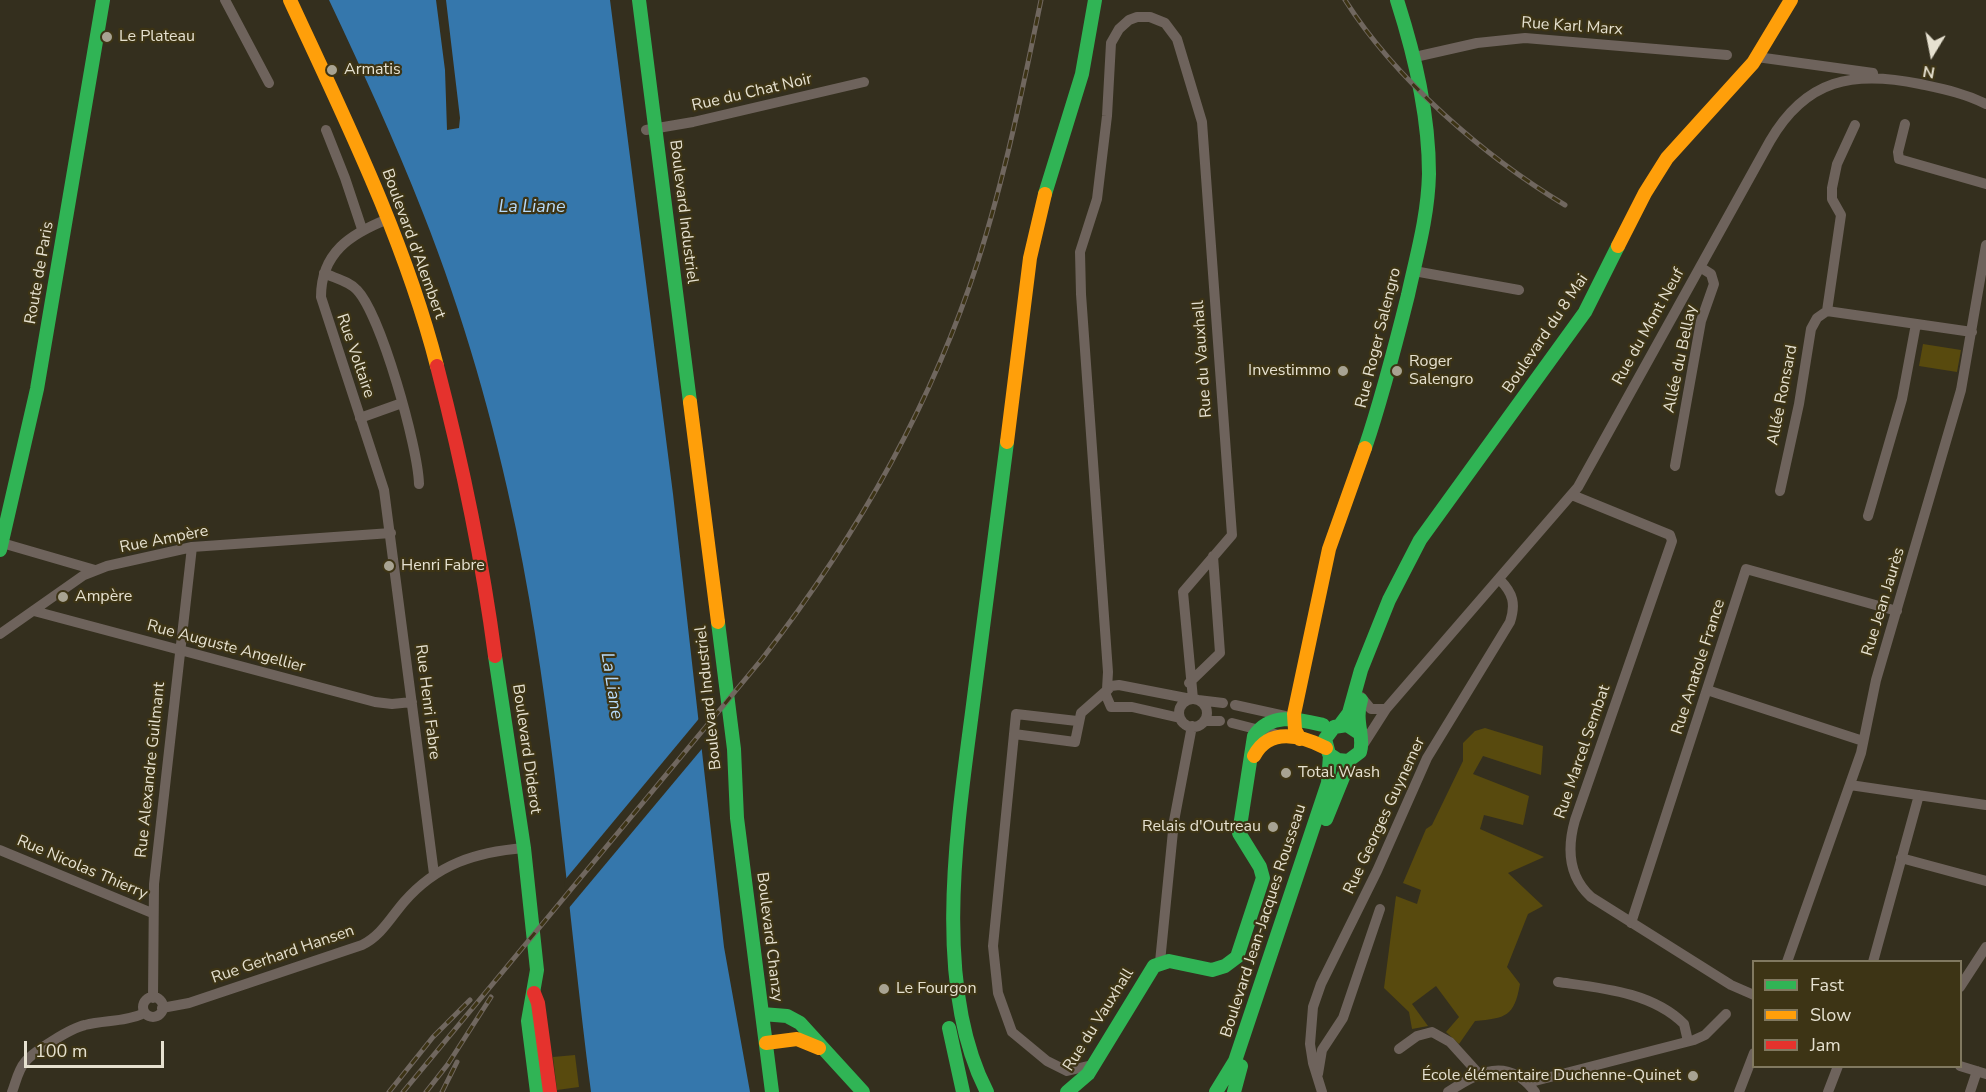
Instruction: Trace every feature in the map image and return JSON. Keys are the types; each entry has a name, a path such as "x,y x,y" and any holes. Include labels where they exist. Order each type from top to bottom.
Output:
{"main road":[{"name":"Route de Paris","path":"1,547 37,389 103,0"},
{"name":"Boulevard d'Alembert","path":"290,0 344,114 388,219 432,346 454,427 473,511"},
{"name":"Boulevard Industriel","path":"629,0 651,129 733,740 734,785"},
{"name":"Boulevard Industriel","path":"639,0 651,129"},
{"path":"963,1092 949,1030 945,957 944,885 950,787 1018,258 1033,189 1068,77 1083,0"},
{"path":"987,1092 970,1059 961,1019 956,903 960,809 1030,258 1047,184 1080,82 1095,0"},
{"name":"Rue Roger Salengro","path":"1300,740 1295,730 1294,719 1329,549 1383,396 1425,226 1429,190 1423,104 1415,57 1397,0"},
{"name":"Boulevard du 8 Mai","path":"1347,729 1361,670 1397,584 1420,540 1586,312 1645,193 1662,166 1687,133 1757,57 1791,0"},
{"name":"Boulevard Diderot","path":"473,511 524,848 536,966 534,993 528,1021 537,1092"},
{"name":"Boulevard du 8 Mai","path":"1347,729 1361,697 1377,633"},
{"name":"Rue Roger Salengro","path":"1303,680 1306,708 1347,729"},
{"path":"1160,962 1169,961 1217,969 1232,963 1239,953 1263,878 1260,867 1239,833 1253,738 1258,729 1272,720 1294,719 1347,729"},
{"name":"Boulevard Jean-Jacques Rousseau","path":"1216,1092 1233,1065 1328,783 1327,735 1347,729 1358,755 1350,760 1340,780 1302,885 1234,1092"},
{"path":"1249,771 1263,740 1274,736 1300,740 1328,752 1339,761 1350,760"},
{"name":"Boulevard Chanzy","path":"734,785 772,1092"},
{"name":"Rue du Vauxhall","path":"1069,1091 1083,1081 1147,974 1160,962"},
{"name":"Boulevard Diderot","path":"534,993 538,1004 550,1092"},
{"path":"762,1014 782,1015 796,1021 863,1092"},
{"path":"766,1043 801,1040 826,1053"}],"street":[{"path":"225,0 269,83"},
{"name":"Rue du Vauxhall","path":"1106,690 1108,667 1081,294 1080,252 1096,199 1108,106 1108,65 1111,43 1119,29 1133,18 1150,17 1165,23 1177,39 1200,116 1204,138 1232,535 1183,592 1190,683 1194,699"},
{"name":"Rue Karl Marx","path":"1415,57 1477,43 1524,38 1727,55"},
{"path":"1757,57 1854,69 1884,77"},
{"name":"Rue du Mont Neuf","path":"1347,729 1368,733 1386,709 1572,495 1773,136 1794,107 1814,92 1837,82 1884,77 1962,93 1986,104"},
{"name":"Rue du Chat Noir","path":"651,129 864,82"},
{"path":"1905,124 1898,152 1899,159 1986,183"},
{"name":"Allée Ronsard","path":"1780,491 1799,404 1811,329 1817,318 1827,312 1841,215 1831,192 1837,164 1855,125"},
{"path":"326,130 362,229"},
{"name":"Rue Voltaire","path":"388,219 362,229 337,249 324,273 321,297 324,312 382,483 391,533"},
{"name":"Rue Jean Jaurès","path":"1788,960 1850,785 1863,741 1875,684 1961,390 1986,245"},
{"name":"Allée du Bellay","path":"1675,466 1701,321 1714,284 1711,274 1700,267"},
{"path":"1414,271 1519,290"},
{"path":"324,273 353,286 367,303 402,403 419,484"},
{"path":"1827,312 1972,333"},
{"path":"1868,516 1904,392 1916,324"},
{"path":"360,418 402,403"},
{"name":"Rue Marcel Sembat","path":"1572,495 1670,535 1672,541 1569,843 1572,867 1584,890 1731,985 1752,994"},
{"name":"Rue Ampère","path":"0,634 95,570 192,547 391,533"},
{"name":"Rue Henri Fabre","path":"391,533 434,874"},
{"path":"1,547 95,570"},
{"name":"Rue Alexandre Guilmant","path":"153,998 152,913 192,547"},
{"path":"1190,683 1220,653 1213,556"},
{"name":"Rue Anatole France","path":"1632,923 1746,569 1897,611"},
{"name":"Rue Georges Guynemer","path":"1322,1092 1311,1057 1310,1036 1318,990 1377,871 1427,758 1510,622 1513,601 1510,592 1500,580"},
{"name":"Rue Auguste Angellier","path":"34,611 375,702 393,704 412,702"},
{"path":"1014,734 1075,742 1077,721 1084,710 1106,690 1119,685 1229,704 1294,719"},
{"path":"1106,690 1106,699 1111,707 1132,706 1180,718 1192,726"},
{"path":"1707,690 1863,741"},
{"path":"1361,697 1369,708 1386,709"},
{"path":"1180,718 1181,705 1194,699"},
{"path":"1194,699 1207,709 1204,721"},
{"name":"Rue du Mont Neuf","path":"1347,729 1373,719 1386,709"},
{"path":"1077,721 1016,714 993,946 998,993 1012,1032 1047,1061 1067,1071 1092,1065"},
{"path":"1192,726 1204,721 1226,722 1286,737"},
{"path":"1160,962 1174,821 1192,726"},
{"path":"1850,785 1986,805"},
{"path":"1874,960 1919,795"},
{"name":"Rue Gerhard Hansen","path":"162,1008 189,1003 366,942 378,934 405,901 434,874 466,858 524,848"},
{"name":"Rue Nicolas Thierry","path":"0,850 152,913"},
{"path":"1901,858 1986,881"},
{"name":"Rue Georges Guynemer","path":"1318,1080 1322,1050 1343,1018 1380,909"},
{"path":"1962,984 1986,947"},
{"path":"1558,982 1614,990 1652,1004 1684,1024 1688,1041"},
{"path":"12,1092 20,1069 28,1059 75,1029 91,1024 124,1021 145,1013 156,1016 162,1008 159,1000 153,998 144,1002 145,1013"},
{"path":"1527,1083 1688,1041 1705,1035 1726,1014"},
{"path":"1399,1049 1417,1036 1432,1032 1450,1042 1479,1074"},
{"path":"1739,1092 1752,1058"},
{"path":"1962,1067 1982,1073 1970,1092"},
{"path":"1828,1092 1837,1068"},
{"path":"1448,1092 1479,1074 1504,1071 1527,1083 1535,1092"}],"shaded area":[{"path":"1923,344 1961,350 1957,372 1919,366"},
{"path":"1485,728 1543,746 1541,775 1483,756 1473,774 1529,796 1523,825 1484,815 1480,829 1544,857 1508,873 1543,906 1528,914 1507,967 1520,984 1515,1003 1507,1014 1501,1017 1475,1021 1459,1044 1446,1032 1459,1017 1436,986 1412,1004 1428,1026 1412,1029 1409,1012 1384,988 1396,896 1417,904 1421,890 1403,883 1426,829 1432,825 1463,761 1463,743 1475,731"},
{"path":"575,1055 579,1087 557,1090 553,1057"}],"water":[{"name":"La Liane","path":"329,0 436,0 445,70 447,130 459,128 460,118 446,0 610,0 673,494 724,947 750,1092 591,1092 559,809 540,669 516,529 498,449 464,329 438,251 390,132"}],"pier":[{"path":"702,715 706,744 568,909 564,881"}],"railway":[{"path":"403,1092 762,659 828,567 859,519 914,419 938,368 978,261 1005,164 1041,0"},
{"path":"1345,0 1389,59 1415,87 1473,140 1565,205"},
{"path":"426,1092 448,1064 491,997"},
{"path":"389,1092 433,1037 470,1000"},
{"path":"442,1092 457,1062"}],"traffic: fast":[{"path":"0,550 37,389 103,0"},
{"path":"639,0 690,402"},
{"path":"1045,194 1082,74 1095,0"},
{"path":"1365,448 1383,391 1408,295 1427,205 1429,174 1424,107 1410,42 1397,0"},
{"path":"1340,725 1349,713 1361,670 1389,600 1420,540 1585,312 1618,246"},
{"path":"987,1092 969,1047 959,999 954,947 954,894 962,787 1007,442"},
{"path":"718,622 734,749 737,818 772,1092"},
{"path":"495,656 524,848 537,970 528,1021 537,1092"},
{"path":"1359,733 1347,725 1334,727 1325,739 1329,754 1338,760 1348,761 1360,752 1359,708 1361,700"},
{"path":"1067,1092 1088,1074 1154,966 1169,961 1212,970 1225,966 1237,957 1263,878 1260,867 1239,833 1254,736 1261,728 1276,720 1304,721 1323,725"},
{"path":"1216,1092 1235,1061 1328,783 1330,755"},
{"path":"1326,819 1350,760"},
{"path":"762,1014 787,1016 800,1023 863,1092"},
{"path":"949,1028 963,1092"},
{"path":"1234,1092 1241,1066"}],"traffic: slow":[{"path":"290,0 372,180 408,272 437,366"},
{"path":"1618,246 1645,193 1667,158 1753,63 1791,0"},
{"path":"1007,442 1030,258 1045,194"},
{"path":"690,402 718,622"},
{"path":"1300,739 1295,730 1294,714 1329,549 1365,448"},
{"path":"1254,756 1260,747 1277,737 1296,737 1326,748"},
{"path":"766,1043 797,1039 819,1048"}],"traffic: jam":[{"path":"437,366 470,510 495,656"},
{"path":"534,993 538,1003 550,1092"}],"place":[{"name":"Le Plateau","path":"107,37"},
{"name":"Armatis","path":"332,70"},
{"name":"Investimmo","path":"1343,371"},
{"name":"Roger Salengro","path":"1397,371"},
{"name":"Henri Fabre","path":"389,566"},
{"name":"Ampère","path":"63,597"},
{"name":"Total Wash","path":"1286,773"},
{"name":"Relais d'Outreau","path":"1273,827"},
{"name":"Le Fourgon","path":"884,989"},
{"name":"École élémentaire Duchenne-Quinet","path":"1693,1076"}]}
